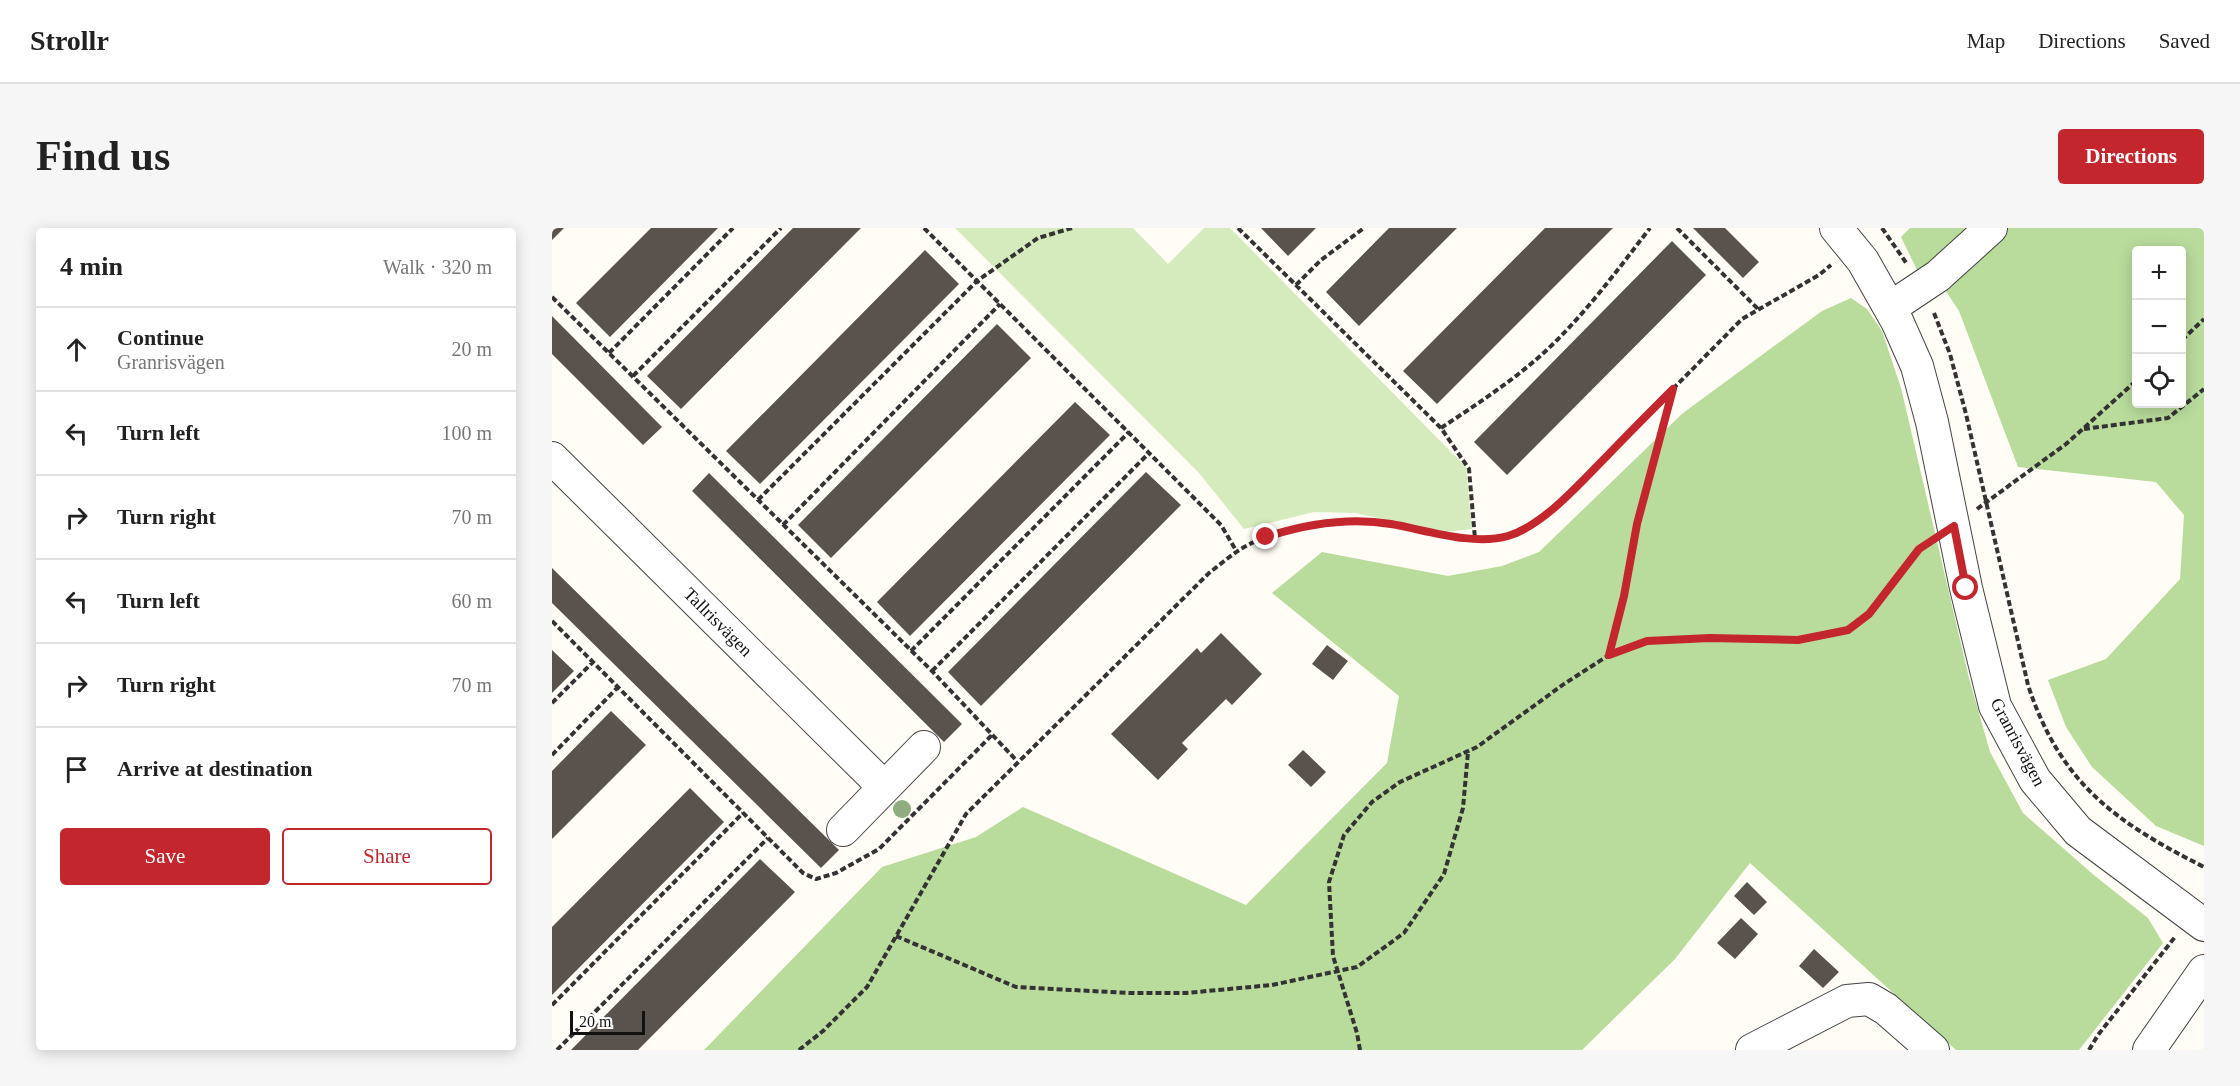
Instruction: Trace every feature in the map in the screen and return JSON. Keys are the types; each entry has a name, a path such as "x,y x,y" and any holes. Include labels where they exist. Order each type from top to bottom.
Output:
{"street":[{"path":"1890,308 1938,276 1991,228"},
{"name":"Granrisvägen","path":"1843,237 1863,261 1890,308 1917,366 1932,422 1995,706 2035,780 2078,831 2198,920"},
{"name":"Tallrisvägen","path":"552,458 884,787"},
{"path":"843,830 924,747"},
{"path":"2149,1050 2204,971"},
{"path":"1752,1050 1847,1001 1869,999 1886,1009 1933,1050"}],"path":[{"path":"609,353 733,228"},
{"path":"633,376 781,228"},
{"path":"924,228 1221,525 1237,552"},
{"path":"758,500 977,281 1038,238 1072,228"},
{"path":"1238,228 1442,428 1469,469 1475,538"},
{"path":"1296,285 1321,260 1364,228"},
{"path":"1442,428 1494,393 1551,346 1594,301 1650,228"},
{"path":"1677,228 1758,309"},
{"path":"1882,228 1922,287 1950,354 2028,685 2051,740 2074,774 2094,797 2123,821 2154,842 2204,867"},
{"path":"799,1050 823,1031 867,987 966,814 1182,597 1209,573 1237,552 1266,537 1314,523 1389,524 1475,538 1508,536 1535,522 1578,485 1742,318 1819,275 1843,237"},
{"path":"552,297 932,671 1017,761"},
{"path":"783,525 1000,304"},
{"path":"2186,335 2204,319"},
{"path":"1360,1050 1357,1032 1333,956 1329,882 1344,835 1372,802 1400,782 1477,747 1563,684 1609,655 1647,641 1710,638 1798,640 1848,630 1869,614 1919,549 2066,444 2132,385"},
{"path":"1609,655 1624,596 1637,524 1673,389"},
{"path":"2083,429 2168,418 2204,389"},
{"path":"911,651 1129,432"},
{"path":"932,671 1149,453"},
{"path":"552,621 803,873 816,879 836,873 879,849 992,735"},
{"path":"552,703 593,662"},
{"path":"552,755 618,687"},
{"path":"896,936 1016,987 1129,993 1186,993 1272,985 1357,967 1404,933 1444,874 1463,808 1468,751"},
{"path":"552,1005 743,813"},
{"path":"557,1050 768,837"},
{"path":"2089,1050 2098,1035 2198,920"}],"green space":[{"path":"955,228 1133,228 1168,264 1204,228 1230,228 1466,467 1472,529 1445,532 1355,513 1314,512 1244,529 1199,473"},
{"path":"1910,228 2204,228 2204,846 2156,826 2092,767 2066,727 2048,680 2106,659 2180,579 2184,515 2156,482 2018,467 1959,311 1942,285 1919,274 1901,237"},
{"path":"1851,298 1867,309 1882,331 1901,388 1969,678 1990,752 2023,813 2095,876 2148,918 2163,943 2079,1050 1956,1050 1750,863 1675,959 1582,1050 704,1050 882,867 976,837 1023,807 1246,905 1387,763 1399,696 1272,593 1322,552 1448,576 1502,566 1539,552 1683,413 1822,311"}],"building":[{"path":"552,228 564,228 552,240"},
{"path":"651,228 718,228 610,337 576,303"},
{"path":"793,228 861,228 681,409 647,376"},
{"path":"1261,228 1316,228 1288,256"},
{"path":"1389,228 1457,228 1359,326 1326,292"},
{"path":"1545,228 1613,228 1437,404 1403,371"},
{"path":"1693,228 1725,228 1759,262 1743,278"},
{"path":"1672,241 1706,275 1507,475 1474,442"},
{"path":"925,250 959,284 760,484 726,451"},
{"path":"552,316 662,427 643,445 552,354"},
{"path":"997,324 1031,358 831,558 798,525"},
{"path":"1075,402 1110,435 910,636 877,602"},
{"path":"1146,472 1181,505 981,706 948,672"},
{"path":"709,473 962,724 944,742 692,491"},
{"path":"552,568 839,850 821,868 552,603"},
{"path":"1221,633 1262,674 1232,705 1226,699 1182,743 1188,749 1158,780 1111,734 1197,648 1201,653"},
{"path":"1327,645 1348,661 1333,680 1312,664"},
{"path":"552,650 574,671 552,693"},
{"path":"611,711 646,745 552,839 552,771"},
{"path":"1303,750 1326,772 1311,787 1288,765"},
{"path":"690,788 724,822 552,995 552,927"},
{"path":"760,859 795,892 638,1050 571,1050"},
{"path":"1747,882 1767,902 1754,915 1734,896"},
{"path":"1741,918 1758,934 1735,959 1717,943"},
{"path":"1814,949 1839,972 1823,988 1799,966"}],"route":[{"path":"1266,537 1314,523 1346,522 1389,524 1475,538 1508,536 1535,522 1551,510 1673,389 1637,524 1624,596 1609,655 1647,641 1710,638 1798,640 1848,630 1869,614 1919,549 1954,526 1966,588"}]}
